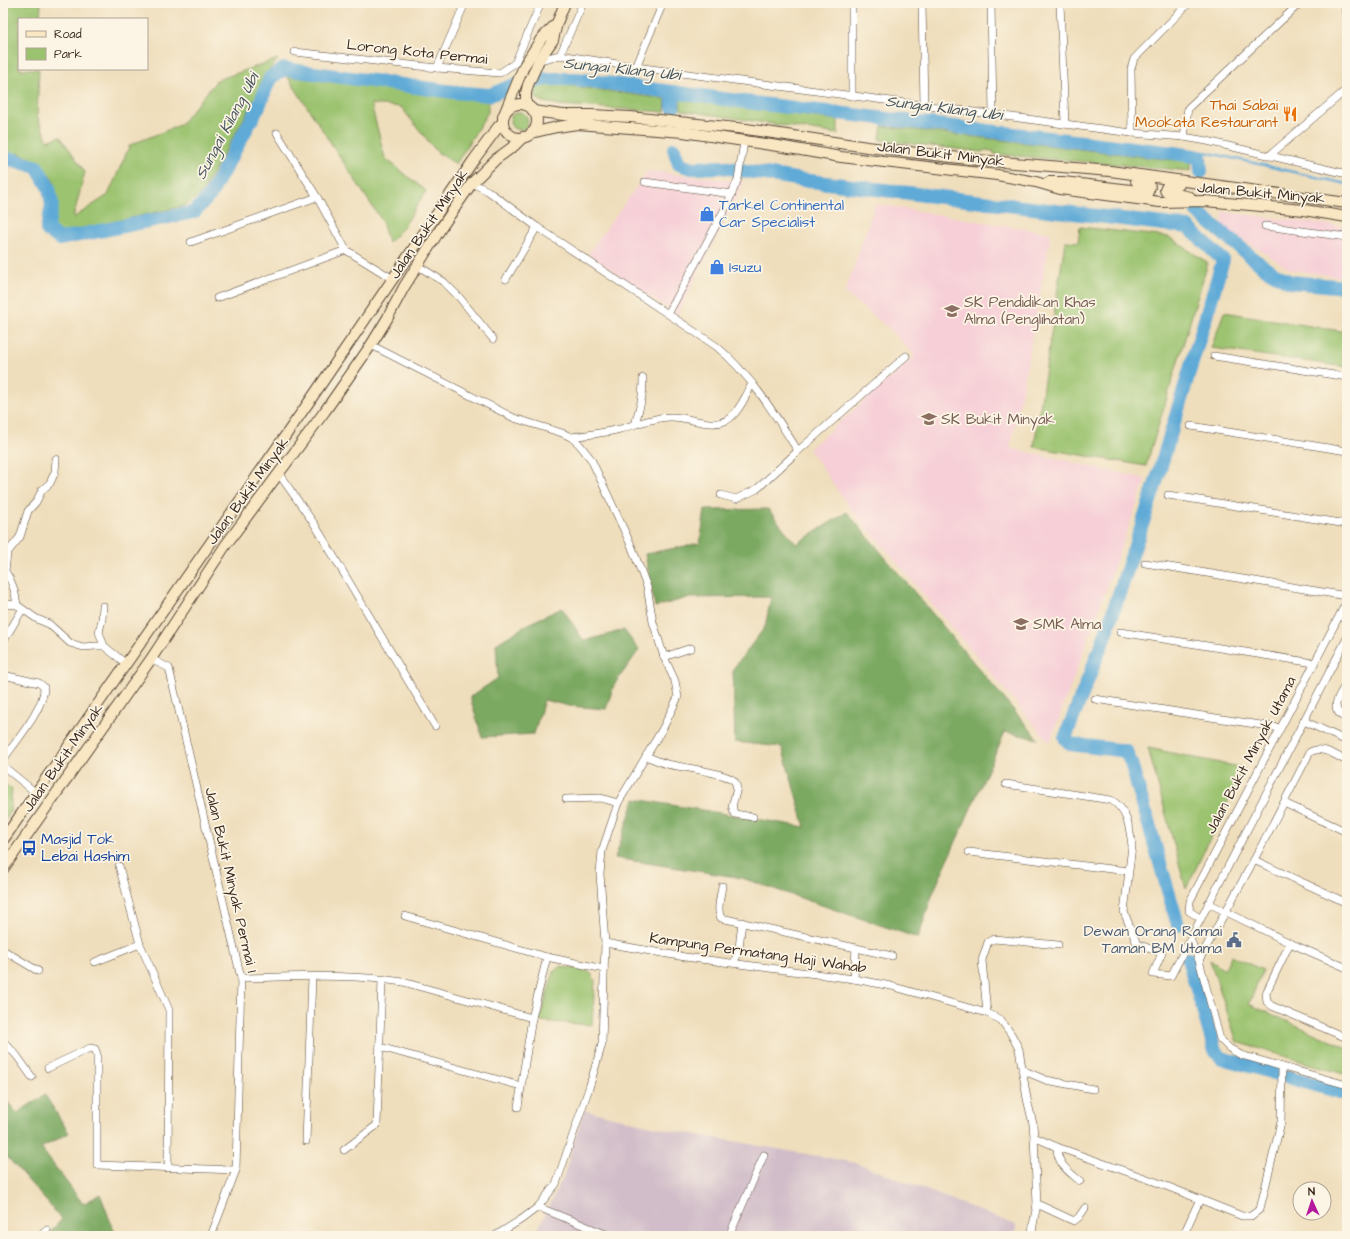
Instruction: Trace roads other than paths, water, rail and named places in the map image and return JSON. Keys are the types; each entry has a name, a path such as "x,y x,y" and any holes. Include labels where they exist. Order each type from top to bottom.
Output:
{"main road":[{"path":"557,23 541,39 524,66 503,119 504,127 509,134 517,137 527,135 535,127 537,121 530,108 526,93 537,64 553,40 557,23 565,3"},
{"path":"503,119 512,106 518,104 530,108"},
{"name":"Jalan Bukit Minyak","path":"530,108 563,115 591,115 746,129 977,160 1110,171 1347,203"},
{"name":"Jalan Bukit Minyak","path":"3,840 125,663 311,399 503,119"},
{"name":"Jalan Bukit Minyak","path":"3,869 151,659 225,546 325,411 371,345 404,287 441,228 472,183 496,159 527,135 557,127 577,124 683,132 841,157 997,175 1036,182 1060,189 1160,202 1205,201 1300,210 1347,217"},
{"path":"1036,182 1063,182 1145,192 1148,192 1149,190 1149,184 1105,177 1063,167"},
{"path":"1205,201 1166,192 1165,187 1209,184"}],"street":[{"path":"437,68 465,3"},
{"name":"Lorong Kota Permai","path":"295,52 437,68 500,73 515,63 541,3"},
{"path":"560,55 583,3"},
{"path":"636,67 663,3"},
{"path":"852,3 852,96"},
{"path":"922,3 924,105"},
{"path":"991,3 993,114"},
{"path":"1060,3 1065,124"},
{"path":"1132,133 1131,69 1134,59 1189,3"},
{"path":"1184,137 1188,108 1300,3"},
{"name":"Jalan Bukit Minyak","path":"537,64 560,55 636,67 1132,133 1184,137 1208,141 1347,174"},
{"path":"1269,156 1347,89"},
{"path":"277,133 317,197 346,250 393,279"},
{"path":"668,314 728,205 738,179 744,142"},
{"path":"645,182 732,194"},
{"path":"472,183 488,191 537,227 716,346 727,355 752,383 798,451"},
{"path":"191,242 317,197"},
{"path":"1265,226 1347,237"},
{"path":"506,279 537,227"},
{"path":"217,298 346,250"},
{"path":"418,266 444,282 459,297 493,339"},
{"path":"371,345 514,418 571,437 591,460 631,545 646,587 653,622 664,657 675,681 678,697 669,717 618,803 602,851 600,874 605,943 602,1044 589,1088 556,1184 538,1208 495,1236"},
{"path":"721,495 736,499 757,489 906,356"},
{"path":"1214,356 1347,377"},
{"path":"636,424 636,416 641,403 643,390 643,378"},
{"path":"571,437 617,429 668,416 681,416 707,423 716,423 727,420 734,414 752,383"},
{"path":"1191,426 1347,451"},
{"path":"7,553 20,537 28,511 36,502 42,490 50,483 55,472 56,459"},
{"path":"279,474 315,525 435,726"},
{"path":"1168,495 1347,524"},
{"path":"3,546 7,553 6,571 12,580 19,607 3,642"},
{"path":"1144,563 1347,596"},
{"name":"Jalan Bukit Minyak Utama","path":"1200,918 1189,911 1190,901 1347,600"},
{"path":"3,604 19,607 49,624 70,643 83,647 104,646"},
{"path":"103,606 99,632 104,646 125,663"},
{"path":"1120,632 1314,664"},
{"name":"Jalan Bukit Minyak Utama","path":"1128,872 1124,912 1137,944 1162,952 1154,974 1171,976 1347,638"},
{"path":"664,657 691,648"},
{"name":"Jalan Bukit Minyak Permai 1","path":"151,659 169,668 241,978 236,1170 211,1236"},
{"path":"3,674 39,683 44,687 44,694 29,724 3,760"},
{"path":"1347,682 1336,705 1338,713 1347,719"},
{"path":"1095,699 1280,728"},
{"path":"1304,721 1347,741"},
{"path":"1199,960 1254,860 1310,752 1315,749 1322,749 1347,761"},
{"path":"646,756 666,764 722,775 733,779 736,783 736,791 732,810 735,814 753,817"},
{"path":"3,766 35,792"},
{"path":"969,852 1128,872 1132,846 1131,835 1123,810 1118,803 1111,800 1006,784"},
{"path":"566,799 601,798 618,803"},
{"path":"1284,803 1347,832"},
{"path":"1254,860 1347,903"},
{"path":"119,866 140,944 169,1010 168,1168"},
{"path":"722,886 719,915 721,918 892,956"},
{"path":"1208,903 1290,943 1347,968"},
{"path":"404,916 547,957 604,969"},
{"path":"734,963 739,948 742,922"},
{"path":"987,1013 982,960 988,942 994,939 1058,945"},
{"path":"1190,939 1199,960 1220,1039 1229,1048 1241,1055 1282,1069 1347,1085"},
{"name":"Kampung Permatang Haji Wahab","path":"605,943 685,957 854,979 907,990 987,1013 1001,1020 1019,1049 1033,1124 1037,1204 1032,1231 1035,1236"},
{"path":"1290,943 1266,993 1267,1002 1272,1006 1347,1038"},
{"path":"95,962 140,944"},
{"path":"854,979 856,948"},
{"path":"3,950 38,972"},
{"path":"518,1106 532,1018 547,957"},
{"path":"241,978 345,976 403,982 532,1018"},
{"path":"306,1141 312,977"},
{"path":"344,1150 377,1125 382,980"},
{"path":"3,1041 17,1056 32,1077"},
{"path":"380,1047 521,1086"},
{"path":"48,1068 90,1048 95,1049 97,1054 97,1165 236,1170"},
{"path":"1034,1137 1242,1216 1251,1216 1260,1209 1281,1122 1282,1069"},
{"path":"1022,1070 1046,1080 1093,1089"},
{"path":"1057,1147 1058,1159 1061,1165 1080,1181"},
{"path":"729,1236 764,1155"},
{"path":"1183,1236 1200,1199"},
{"path":"1037,1204 1074,1221 1079,1217 1085,1208"},
{"path":"538,1208 610,1236"},
{"path":"40,1236 47,1230"}],"waterway":[{"name":"Sungai Kilang Ubi","path":"3,161 11,159 37,167 49,188 52,205 47,230 60,239 194,212 210,195 259,106 270,78 284,69 454,92 490,95 514,85 547,79 576,79 745,102 1174,153 1200,157 1201,172"},
{"path":"673,92 673,107"},
{"path":"674,149 679,164 692,168 722,167 802,180 1188,227 1223,260 1153,492 1105,636 1065,738 1070,744 1126,751 1131,763 1178,925"},
{"path":"1200,157 1205,152 1347,184"},
{"name":"Sungai Kilang Ubi","path":"1197,212 1266,269 1290,282 1347,287"},
{"path":"1188,959 1215,1051 1222,1058 1347,1094"}],"place":[{"name":"Thai Sabai Mookata Restaurant","path":"1290,114"},
{"name":"Tarkel Continental Car Specialist","path":"707,214"},
{"name":"Isuzu","path":"717,267"},
{"name":"SK Pendidikan Khas Alma (Penglihatan)","path":"952,311"},
{"name":"SK Bukit Minyak","path":"929,419"},
{"name":"SMK Alma","path":"1021,624"},
{"name":"Masjid Tok Lebai Hashim","path":"29,848"},
{"name":"Dewan Orang Ramai Taman BM Utama","path":"1234,940"}]}
